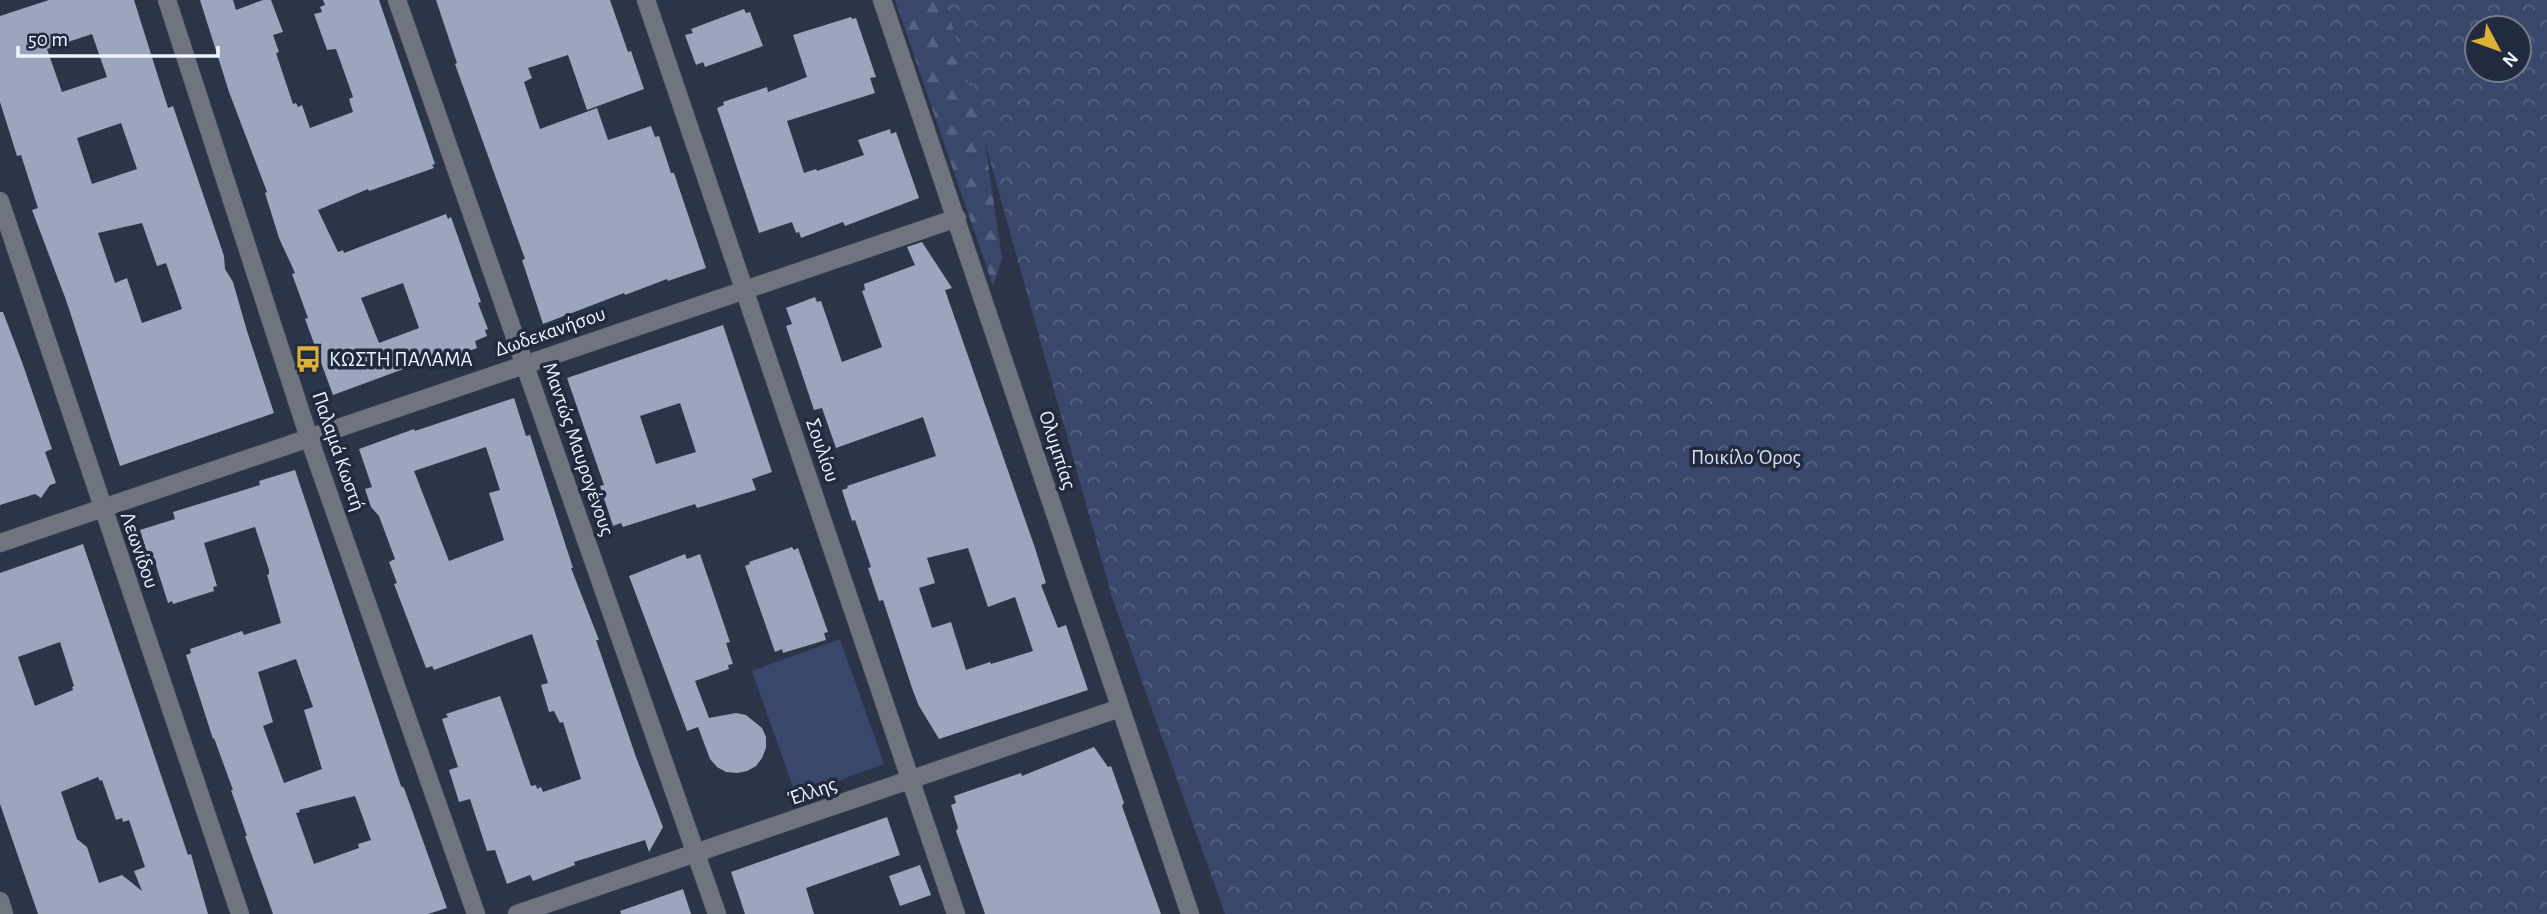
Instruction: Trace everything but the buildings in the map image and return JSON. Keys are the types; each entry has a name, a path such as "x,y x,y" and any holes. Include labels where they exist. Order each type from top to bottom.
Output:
{"street":[{"name":"Παλαμά Κωστή","path":"167,0 309,438 476,914"},
{"name":"Μαντώς Μαυρογένους","path":"397,0 717,914"},
{"name":"Σουλίου","path":"646,0 956,914"},
{"name":"Ολυμπίας","path":"882,0 1190,914"},
{"name":"Λεωνίδου","path":"0,201 240,914"},
{"name":"Δωδεκανήσου","path":"0,543 957,218"},
{"name":"Έλλης","path":"517,914 1120,708"},
{"path":"0,901 4,914"}],"green space":[{"path":"895,0 994,0 977,68 1002,259 993,286"},
{"name":"Ποικίλο Όρος","path":"945,0 2547,0 2547,914 1225,914 1112,597"},
{"path":"840,639 884,764 796,796 752,671"}],"place":[{"name":"ΚΩΣΤΗ ΠΑΛΑΜΑ","path":"308,359"}]}
